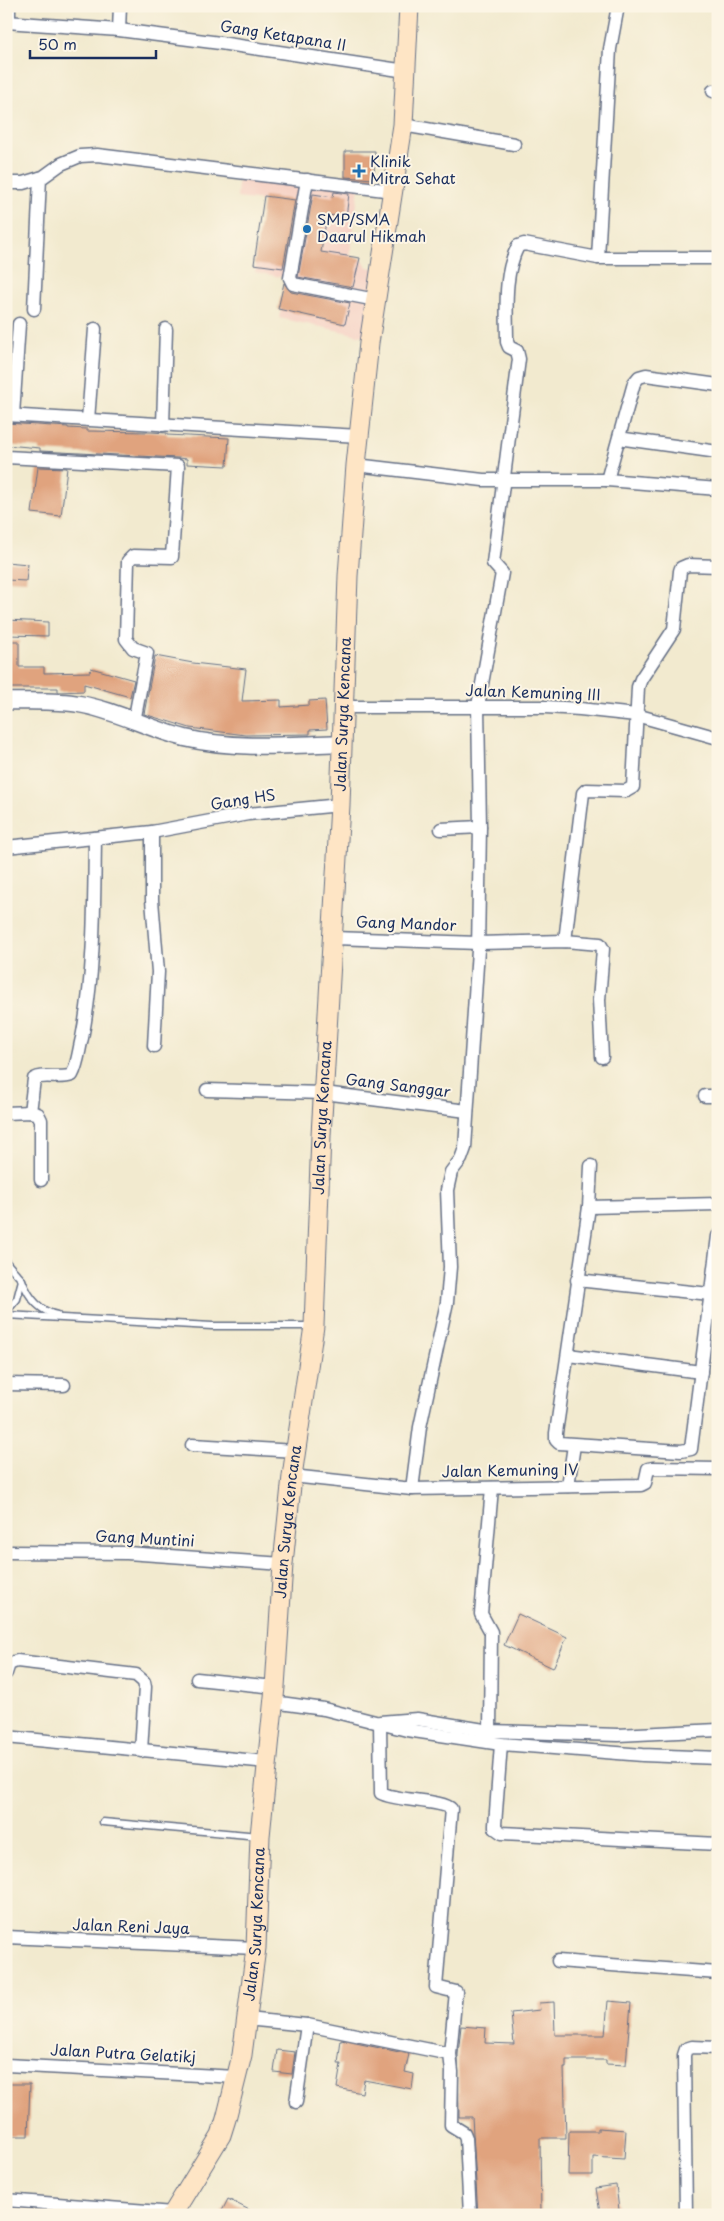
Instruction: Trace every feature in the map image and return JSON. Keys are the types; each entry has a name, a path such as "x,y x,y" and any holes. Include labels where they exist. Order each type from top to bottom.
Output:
{"main road":[{"name":"Jalan Surya Kencana","path":"172,2214 221,2135 237,2077 256,1948 260,1836 274,1695 283,1564 292,1476 314,1326 324,1093 334,938 348,576 356,465 369,343 403,125 409,6"}],"street":[{"path":"119,30 120,6"},
{"path":"598,258 610,49 618,6"},
{"name":"Gang Ketapana II","path":"9,22 119,30 406,71"},
{"path":"403,125 514,144"},
{"path":"6,183 24,183 40,178 61,164 80,156 98,155 393,191"},
{"path":"34,308 40,178"},
{"path":"307,180 290,278 293,284 376,300"},
{"path":"412,1489 420,1428 447,1302 450,1267 447,1190 451,1172 461,1159 465,1148 478,943 480,827 478,706 502,573 493,563 519,359 518,351 510,347 507,342 508,278 518,246 528,244 598,258 718,258"},
{"path":"19,324 10,415 359,436"},
{"path":"88,420 95,329"},
{"path":"164,425 166,329"},
{"path":"607,480 634,383 639,377 646,375 718,385"},
{"path":"625,439 718,452"},
{"path":"6,457 178,466 172,557 133,556 128,561 126,639 133,648 147,653 134,722"},
{"path":"356,465 460,479 607,480 718,489"},
{"path":"564,940 583,793 586,790 629,791 633,787 638,687 641,679 674,629 682,568 688,566 718,566"},
{"path":"6,701 78,704 102,710 185,738 217,743 283,745 341,743"},
{"name":"Jalan Kemuning III","path":"343,707 546,706 636,715 718,738"},
{"name":"Gang HS","path":"6,847 152,832 248,814 340,805"},
{"path":"441,829 480,827"},
{"path":"152,832 152,900 158,972 154,1046"},
{"path":"30,1112 34,1079 38,1076 62,1078 72,1075 79,1052 87,1015 92,968 95,838"},
{"name":"Gang Mandor","path":"334,938 478,943 564,940 600,944 603,947 599,1000 602,1057"},
{"name":"Gang Sanggar","path":"207,1090 324,1093 467,1111"},
{"path":"6,1114 30,1112 38,1114 41,1120 41,1180"},
{"path":"590,1166 588,1207 556,1439 559,1443 681,1451 691,1449 710,1294 715,1279 718,1236"},
{"path":"588,1207 718,1204"},
{"path":"577,1280 710,1294"},
{"path":"568,1355 701,1372"},
{"path":"6,1384 64,1385"},
{"path":"192,1445 296,1451"},
{"path":"568,1486 574,1445"},
{"name":"Jalan Kemuning IV","path":"292,1476 412,1489 492,1488 641,1485 645,1483 648,1469 718,1469"},
{"path":"490,1731 491,1632 481,1614 492,1488"},
{"name":"Gang Muntini","path":"6,1552 127,1553 283,1564"},
{"path":"6,1673 9,1664 16,1661 136,1674 144,1682 145,1687 141,1751"},
{"path":"198,1679 274,1695 407,1730 501,1744 644,1755 718,1758"},
{"path":"380,1722 417,1719 490,1731 618,1735 718,1730"},
{"path":"380,1722 381,1793 414,1801 446,1804 451,1809 436,1987 456,1992 450,2054 452,2072 451,2125 464,2133 466,2138 470,2215"},
{"path":"6,1737 267,1762"},
{"path":"501,1744 495,1825 502,1833 718,1844"},
{"name":"Jalan Reni Jaya","path":"6,1937 256,1948"},
{"path":"558,1962 718,1973"},
{"path":"247,2019 307,2025 450,2054"},
{"path":"296,2102 307,2025"},
{"path":"686,2215 684,2055 686,2049 692,2047 718,2048"},
{"name":"Jalan Putra Gelatikj","path":"6,2064 237,2077"},
{"path":"6,2200 172,2214"}],"lane":[{"path":"9,22 12,6"},
{"path":"6,1262 22,1280 26,1291 43,1309 53,1314 72,1317"},
{"path":"6,1314 17,1299 22,1280"},
{"path":"6,1314 212,1326 314,1326"},
{"path":"103,1822 260,1836"}],"shaded area":[{"name":"SMP/SMA Daarul Hikmah","path":"239,171 359,187 350,256 361,258 367,267 379,269 368,337 279,318 287,278 255,272 264,201 237,198"}],"building":[{"name":"Klinik Mitra Sehat","path":"345,151 375,151 374,179 345,177"},
{"path":"334,192 349,194 346,217 327,215 321,252 360,258 353,287 298,277 313,194 333,197"},
{"path":"264,196 295,200 283,268 254,264"},
{"path":"284,283 291,292 350,303 345,324 278,309"},
{"path":"6,423 68,427 87,429 87,431 151,432 167,433 167,435 229,438 227,466 187,464 187,459 178,458 40,451 40,448 6,445"},
{"path":"38,467 67,468 61,516 32,513"},
{"path":"6,562 28,564 26,581 6,580"},
{"path":"6,620 48,622 48,636 6,635"},
{"path":"6,641 19,641 19,667 44,667 44,673 90,672 91,668 134,680 130,697 84,684 84,691 58,692 58,688 6,688"},
{"path":"155,656 193,663 246,669 242,701 281,700 281,707 309,705 309,701 325,700 327,729 310,730 310,734 246,735 190,728 144,714"},
{"path":"518,1614 567,1637 553,1668 504,1645"},
{"path":"608,2001 631,2003 626,2065 606,2064 606,2060 566,2060 566,2068 564,2068 566,2138 540,2138 541,2215 478,2215 472,2117 459,2117 458,2055 461,2026 486,2028 485,2043 514,2044 511,2013 540,2010 539,2003 554,2002 555,2035 605,2035"},
{"path":"341,2040 409,2054 405,2072 414,2074 412,2089 364,2080 362,2093 337,2088 341,2064 338,2064"},
{"path":"277,2050 295,2052 292,2074 274,2072"},
{"path":"9,2084 30,2084 28,2136 7,2136"},
{"path":"598,2128 626,2130 624,2159 593,2157 593,2175 568,2175 569,2131 598,2131"},
{"path":"616,2185 619,2210 600,2213 596,2188"},
{"path":"228,2199 259,2215 220,2215"}],"place":[{"name":"Klinik Mitra Sehat","path":"359,171"},
{"name":"SMP/SMA Daarul Hikmah","path":"307,229"}]}
